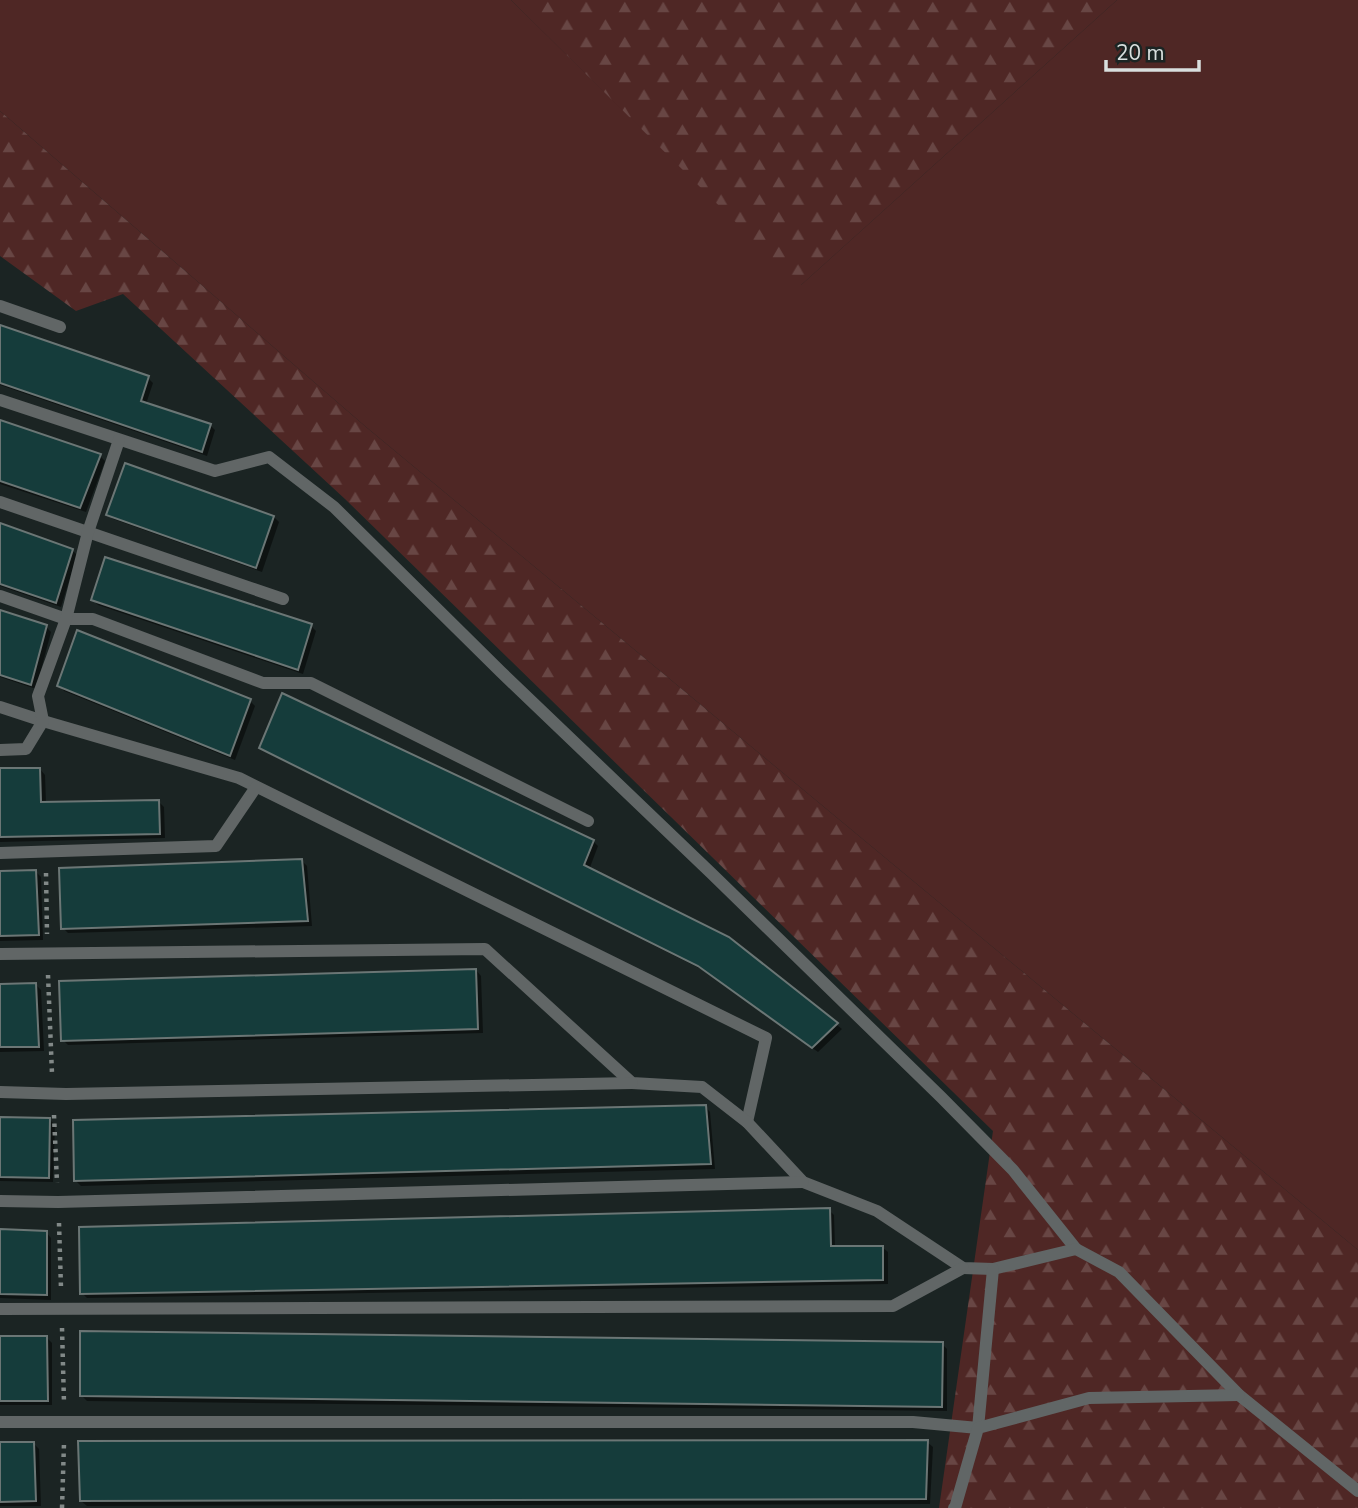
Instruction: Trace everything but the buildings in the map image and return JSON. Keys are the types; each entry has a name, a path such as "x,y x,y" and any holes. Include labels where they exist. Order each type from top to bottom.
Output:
{"lane":[{"path":"0,306 60,327"},
{"path":"0,400 215,471 269,457 334,507 941,1097 1013,1170 1076,1249 1119,1272 1239,1395 1358,1491"},
{"path":"0,750 26,749 43,721 37,696 66,619 88,532 119,440"},
{"path":"0,502 283,598"},
{"path":"0,596 66,619 93,619 263,683 311,683 588,821"},
{"path":"0,707 239,778 766,1038 747,1122"},
{"path":"0,853 216,846 256,787"},
{"path":"0,954 485,949 632,1083"},
{"path":"0,1092 66,1094 632,1083 702,1087 747,1122 803,1182"},
{"path":"0,1201 58,1202 803,1182 877,1211 964,1268"},
{"path":"0,1309 893,1306 964,1268 993,1269 1076,1249"},
{"path":"954,1508 978,1429 993,1269"},
{"path":"0,1422 913,1422 978,1429 1089,1398 1239,1395"}],"green space":[{"path":"0,0 511,0 801,285 1117,0 1358,0 1358,1250 366,427 0,111"},
{"path":"511,0 1117,0 800,286"},
{"path":"0,111 366,427 1358,1250 1358,1508 939,1508 993,1131 345,499 123,294 76,311 0,256"}]}
